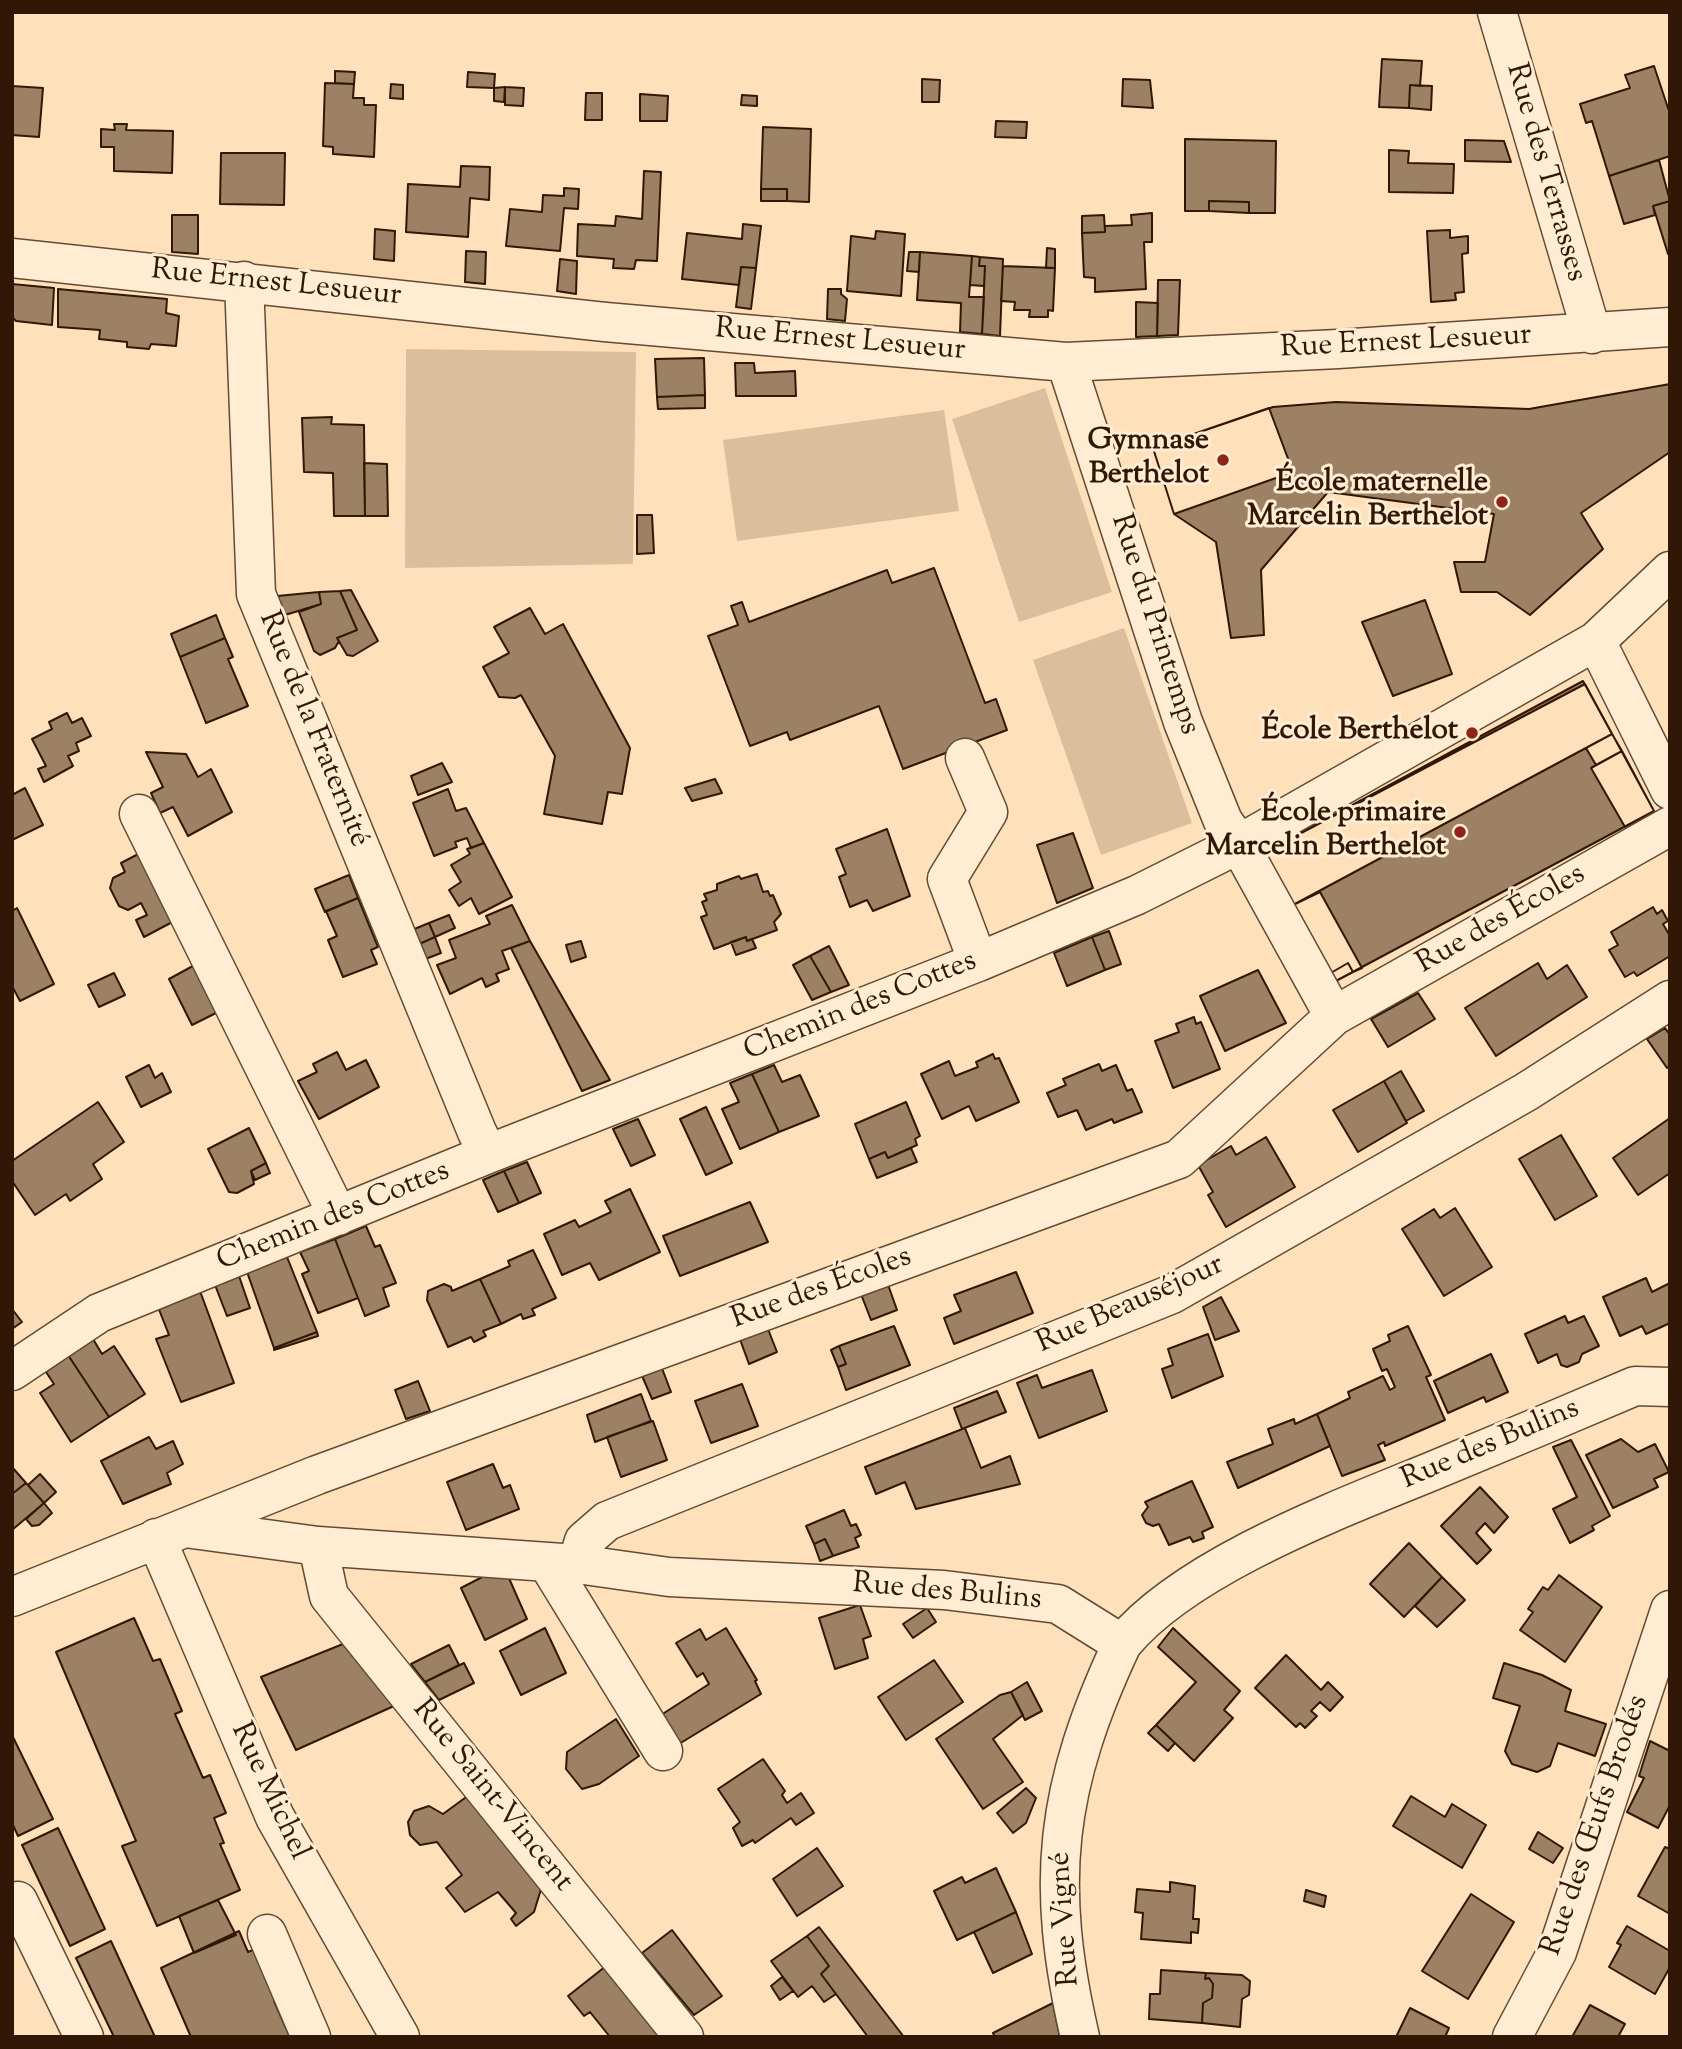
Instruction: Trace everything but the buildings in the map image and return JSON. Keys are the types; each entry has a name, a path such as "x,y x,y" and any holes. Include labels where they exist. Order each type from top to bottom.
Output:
{"street":[{"name":"Rue des Terrasses","path":"1497,12 1592,334"},
{"name":"Rue Ernest Lesueur","path":"12,258 605,322 1066,362 1592,334 1670,327"},
{"name":"Rue de la Fraternité","path":"244,281 256,594 488,1154"},
{"name":"Rue du Printemps","path":"1066,362 1183,722 1223,821 1239,844"},
{"name":"Chemin des Cottes","path":"12,1371 99,1313 488,1154 978,962 1125,900 1239,844 1596,641 1670,571"},
{"path":"1596,641 1670,790"},
{"path":"965,758 989,812 947,879 978,962"},
{"path":"139,814 338,1216"},
{"name":"Rue des Écoles","path":"268,1494 1179,1159 1334,1016 1670,826"},
{"path":"1239,844 1334,1016"},
{"name":"Rue Beauséjour","path":"562,1563 607,1521 1172,1294 1526,1092 1670,1000"},
{"name":"Rue des Bulins","path":"168,1532 318,1546 562,1563 669,1577 944,1590 1058,1604 1122,1644 1139,1623 1160,1606 1238,1560 1315,1521 1635,1386 1670,1387"},
{"path":"12,1597 268,1494 297,1537 318,1546"},
{"name":"Rue Michel","path":"168,1532 275,1817 400,2037"},
{"name":"Rue Saint-Vincent","path":"318,1546 329,1596 684,2037"},
{"path":"562,1563 663,1751"},
{"name":"Rue des Œufs Brodés","path":"1512,2037 1557,1952 1670,1610"},
{"name":"Rue Vigné","path":"1080,2037 1060,1913 1060,1834 1068,1786 1082,1741 1097,1697 1122,1644"},
{"path":"18,1902 84,2037"},
{"path":"267,1934 311,2037"}],"shaded area":[{"path":"406,349 636,352 633,564 405,568"},
{"path":"1045,388 1112,592 1019,622 952,419"},
{"path":"944,410 959,511 737,541 723,440"},
{"path":"1124,628 1192,823 1101,855 1033,660"}],"place":[{"name":"Gymnase Berthelot","path":"1223,460"},
{"name":"École maternelle Marcelin Berthelot","path":"1502,502"},
{"name":"École Berthelot","path":"1472,733"},
{"name":"École primaire Marcelin Berthelot","path":"1460,832"}]}
